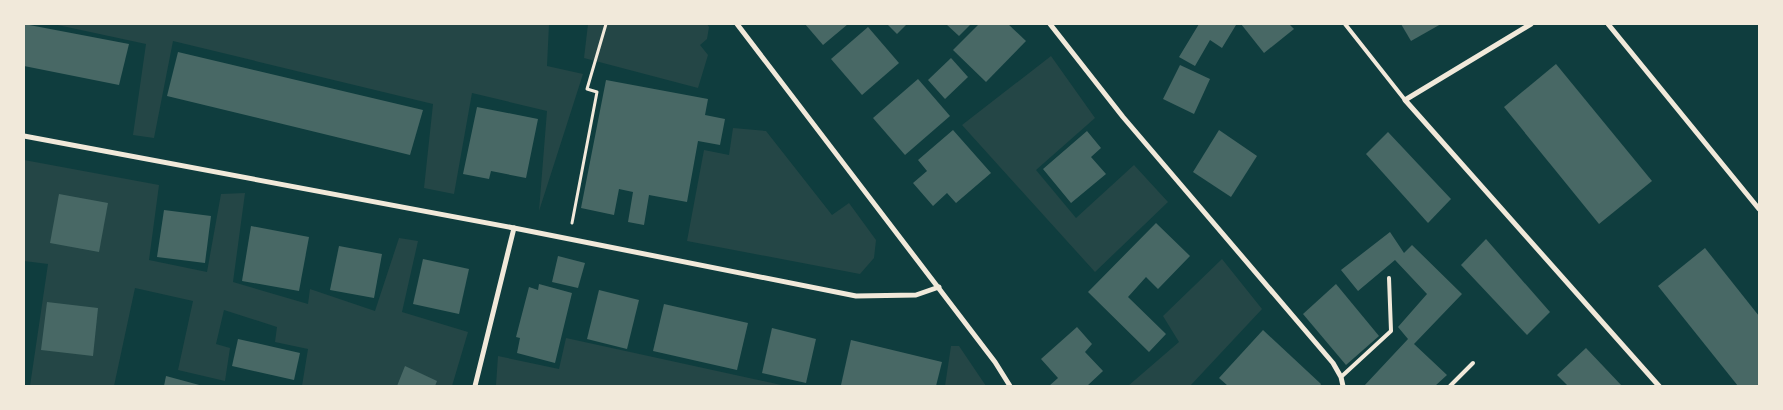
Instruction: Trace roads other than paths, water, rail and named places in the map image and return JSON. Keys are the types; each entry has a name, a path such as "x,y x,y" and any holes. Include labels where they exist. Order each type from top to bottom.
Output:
{"street":[{"path":"737,24 995,362 1010,386"},
{"path":"1050,24 1123,117 1333,363 1341,377 1343,386"},
{"path":"1531,24 1405,100 1659,386"},
{"path":"1608,24 1759,209"},
{"path":"24,136 514,228 856,296 916,295 939,288"},
{"path":"475,386 514,228"}],"lane":[{"path":"1346,24 1405,100"},
{"path":"1341,377 1391,331 1389,278"},
{"path":"1450,386 1472,363"}]}
